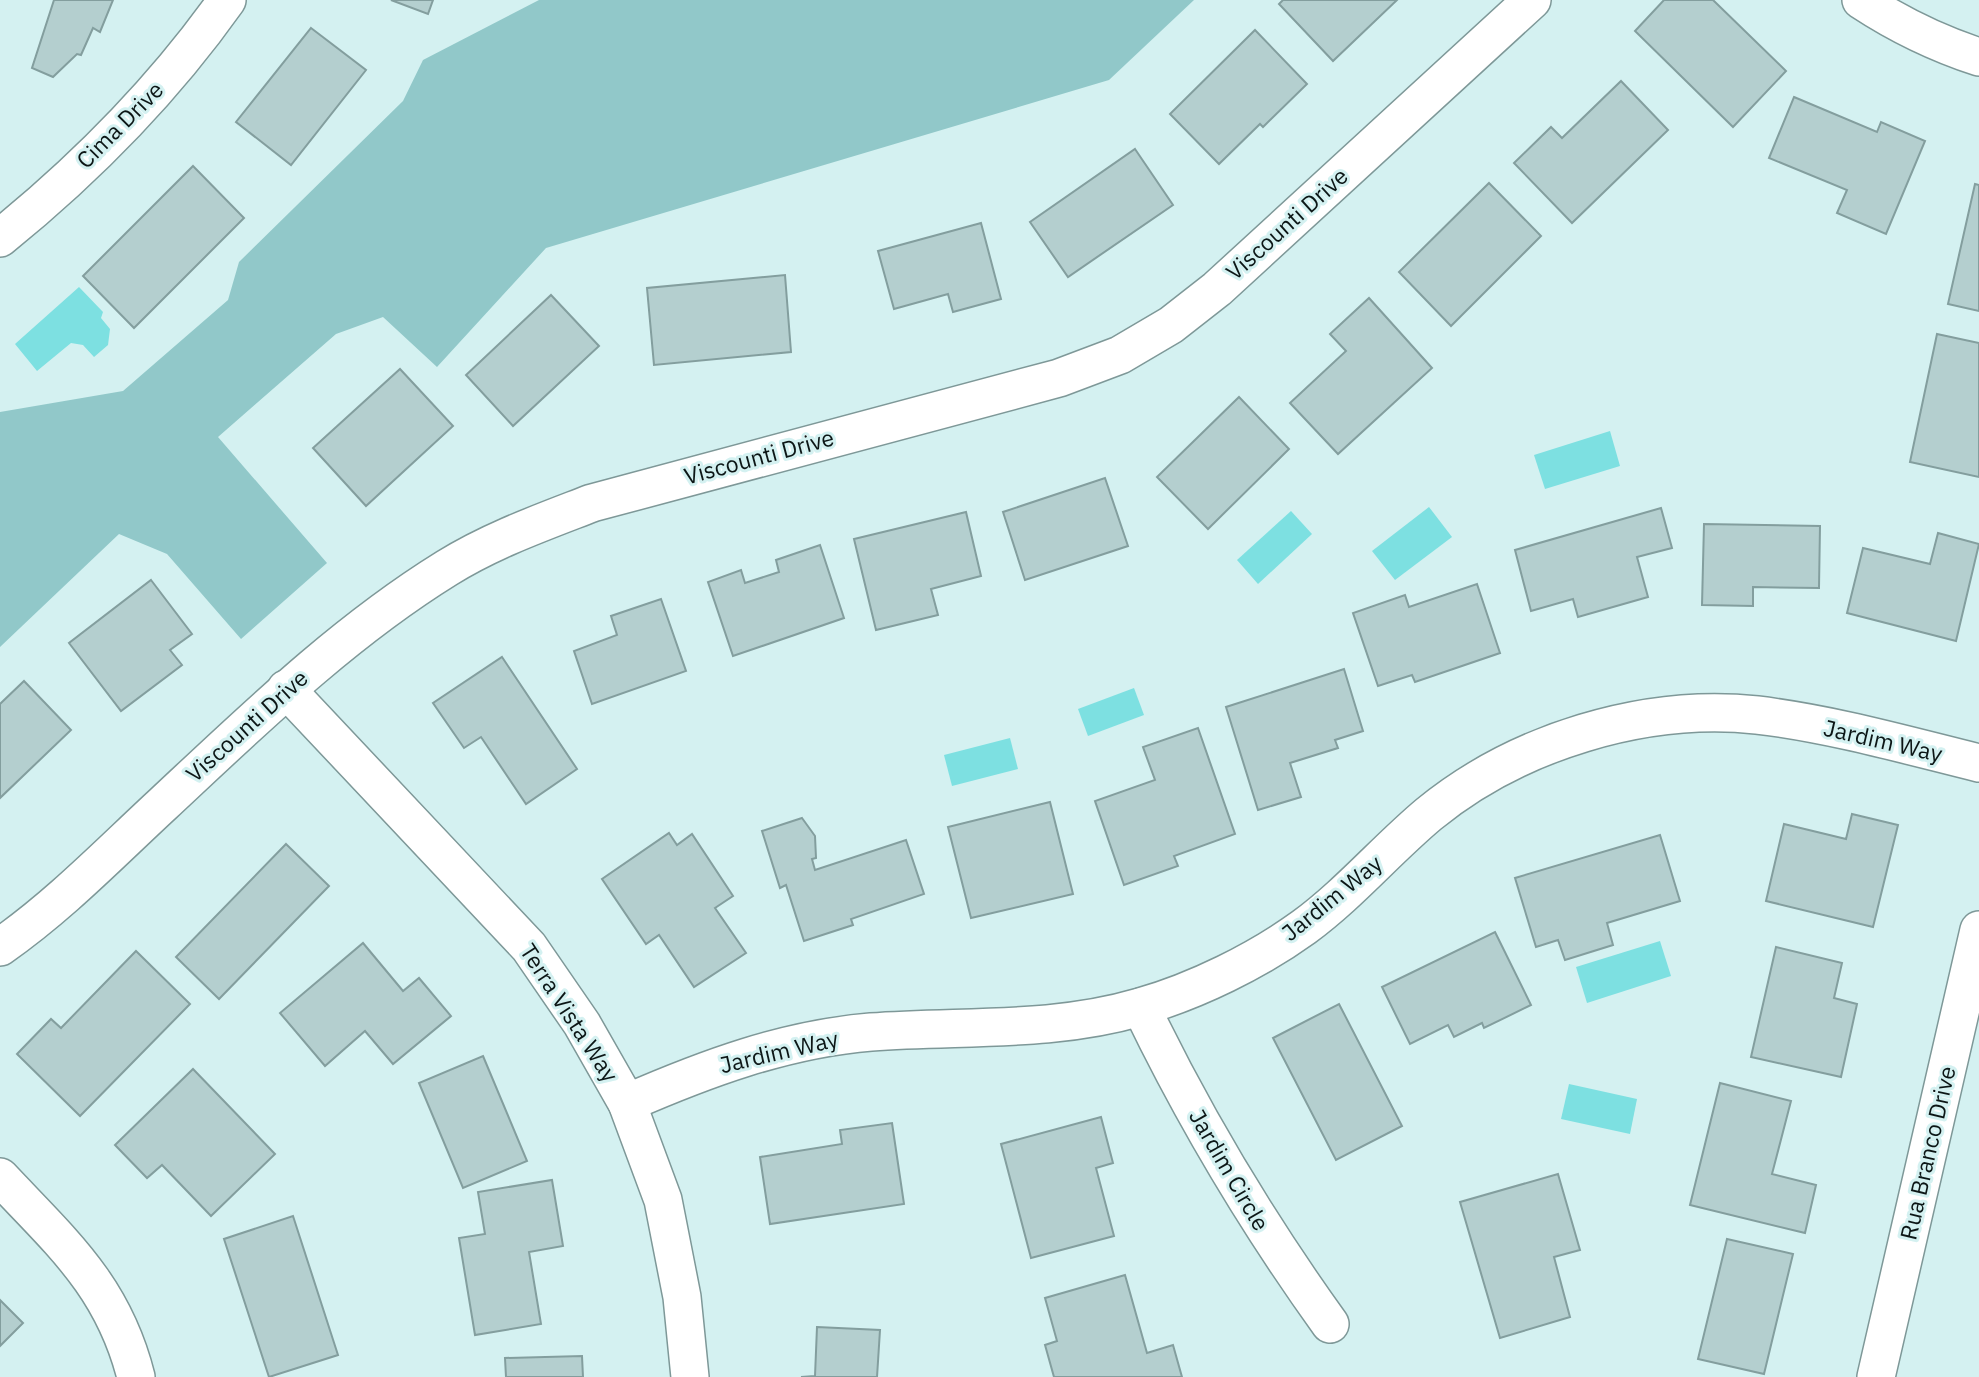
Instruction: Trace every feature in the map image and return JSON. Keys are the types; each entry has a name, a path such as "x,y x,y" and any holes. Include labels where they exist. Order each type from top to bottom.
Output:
{"street":[{"name":"Cima Drive","path":"0,238 140,107 187,57 227,0"},
{"name":"Viscounti Drive","path":"0,947 75,886 286,689 382,611 449,566 520,531 592,503 665,481 1059,378 1120,355 1171,325 1216,289 1532,0"},
{"path":"1861,0 1898,25 1940,44 1979,57"},
{"name":"Terra Vista Way","path":"286,689 529,947 582,1024 627,1103 663,1199 682,1297 690,1377"},
{"name":"Jardim Way","path":"627,1103 708,1068 791,1044 869,1032 1008,1028 1062,1022 1141,1007 1227,973 1303,927 1430,813 1501,767 1580,734 1668,715 1755,715 1841,730 1979,763"},
{"name":"Rua Branco Drive","path":"1876,1377 1979,930"},
{"name":"Jardim Circle","path":"1141,1007 1175,1077 1271,1242 1330,1324"},
{"path":"0,1177 77,1259 105,1296 127,1343 136,1377"}],"shaded area":[{"path":"539,0 1194,0 1109,80 546,248 437,367 383,317 336,334 218,437 327,563 241,639 167,554 119,534 0,647 0,412 123,391 228,300 239,262 403,101 423,60"},
{"path":"79,287 103,312 101,318 110,329 108,345 94,357 83,345 71,343 37,371 15,344"},
{"path":"1610,431 1620,466 1545,489 1534,455"},
{"path":"1429,507 1452,537 1395,580 1372,551"},
{"path":"1291,511 1312,534 1258,584 1237,560"},
{"path":"1134,688 1144,715 1088,736 1078,709"},
{"path":"1010,738 1018,769 952,786 944,755"},
{"path":"1660,941 1671,976 1587,1003 1576,967"},
{"path":"1569,1084 1637,1099 1630,1134 1561,1119"}],"building":[{"path":"54,0 113,0 100,32 93,28 81,55 77,54 53,77 32,68"},
{"path":"391,0 433,0 428,14"},
{"path":"1283,0 1397,0 1333,61 1279,4"},
{"path":"1664,0 1713,0 1786,71 1733,127 1635,31"},
{"path":"311,28 366,70 291,165 236,122"},
{"path":"1255,30 1307,84 1263,127 1260,124 1219,164 1170,114"},
{"path":"1621,81 1668,130 1572,223 1514,163 1551,127 1562,138"},
{"path":"1794,97 1877,132 1881,122 1925,141 1886,234 1837,213 1847,190 1769,158"},
{"path":"1135,149 1173,205 1068,277 1030,222"},
{"path":"193,166 244,218 134,328 83,276"},
{"path":"1489,183 1541,236 1451,326 1399,272"},
{"path":"1975,184 1979,185 1979,311 1948,304"},
{"path":"981,223 1001,299 953,312 948,294 894,309 878,251"},
{"path":"785,275 791,352 654,365 647,288"},
{"path":"551,295 599,346 513,426 466,375"},
{"path":"1369,298 1432,368 1338,454 1290,403 1346,351 1330,334"},
{"path":"1937,334 1979,343 1979,477 1910,462"},
{"path":"400,369 453,426 366,506 313,448"},
{"path":"1239,397 1289,449 1208,529 1157,477"},
{"path":"1105,478 1128,546 1025,580 1003,512"},
{"path":"1661,508 1672,548 1637,557 1648,597 1578,617 1573,599 1531,611 1515,550"},
{"path":"966,512 981,576 931,589 938,615 876,630 854,539"},
{"path":"1704,524 1820,526 1819,588 1753,587 1753,606 1702,605"},
{"path":"1938,533 1979,544 1956,641 1847,613 1863,548 1930,564"},
{"path":"820,545 844,618 733,656 708,582 741,570 745,583 779,572 776,560"},
{"path":"151,580 192,634 170,650 182,665 121,711 69,643"},
{"path":"1477,584 1500,653 1415,682 1412,675 1378,686 1353,613 1405,595 1409,607"},
{"path":"661,599 686,671 592,704 574,651 617,635 611,616"},
{"path":"502,657 577,769 526,804 481,737 464,748 433,703"},
{"path":"1344,669 1363,731 1335,740 1338,748 1290,763 1301,797 1258,810 1226,707"},
{"path":"24,681 71,730 0,798 0,704"},
{"path":"1198,728 1235,834 1174,856 1178,866 1124,885 1095,801 1155,780 1143,747"},
{"path":"1050,802 1073,894 971,918 948,827"},
{"path":"1852,814 1898,825 1873,927 1766,901 1784,824 1846,839"},
{"path":"802,818 815,836 816,858 812,859 815,870 906,840 924,894 851,919 853,925 804,941 786,885 780,888 762,831"},
{"path":"669,833 677,845 692,834 733,896 715,908 746,953 694,987 659,935 646,944 602,879"},
{"path":"1660,835 1680,901 1607,923 1613,945 1565,960 1558,940 1536,947 1515,878"},
{"path":"286,844 329,886 219,999 176,957"},
{"path":"1495,932 1531,1005 1484,1028 1482,1023 1454,1037 1448,1025 1410,1044 1382,987"},
{"path":"363,943 403,991 419,978 451,1016 393,1064 365,1031 325,1066 280,1013"},
{"path":"1776,947 1842,963 1834,998 1857,1004 1841,1077 1751,1057"},
{"path":"136,951 190,1004 80,1116 17,1054 51,1019 61,1028"},
{"path":"1339,1004 1402,1126 1336,1160 1273,1038"},
{"path":"483,1056 527,1161 463,1188 419,1083"},
{"path":"193,1069 275,1154 211,1216 162,1165 147,1178 115,1145"},
{"path":"1720,1083 1791,1101 1772,1174 1816,1185 1805,1233 1690,1205"},
{"path":"1101,1117 1113,1163 1096,1168 1114,1236 1031,1258 1001,1144"},
{"path":"892,1123 904,1204 770,1224 760,1157 842,1144 840,1130"},
{"path":"1558,1174 1580,1250 1554,1257 1570,1317 1500,1338 1460,1202"},
{"path":"552,1180 563,1246 529,1252 541,1324 475,1335 459,1238 485,1234 478,1192"},
{"path":"293,1216 338,1355 269,1377 224,1239"},
{"path":"1727,1239 1793,1254 1764,1374 1698,1359"},
{"path":"1125,1275 1147,1353 1173,1345 1182,1377 1054,1377 1045,1345 1057,1341 1045,1298"},
{"path":"0,1300 23,1323 0,1346"},
{"path":"817,1327 880,1330 877,1377 801,1377 815,1376"},
{"path":"582,1356 583,1377 506,1377 505,1358"}]}
